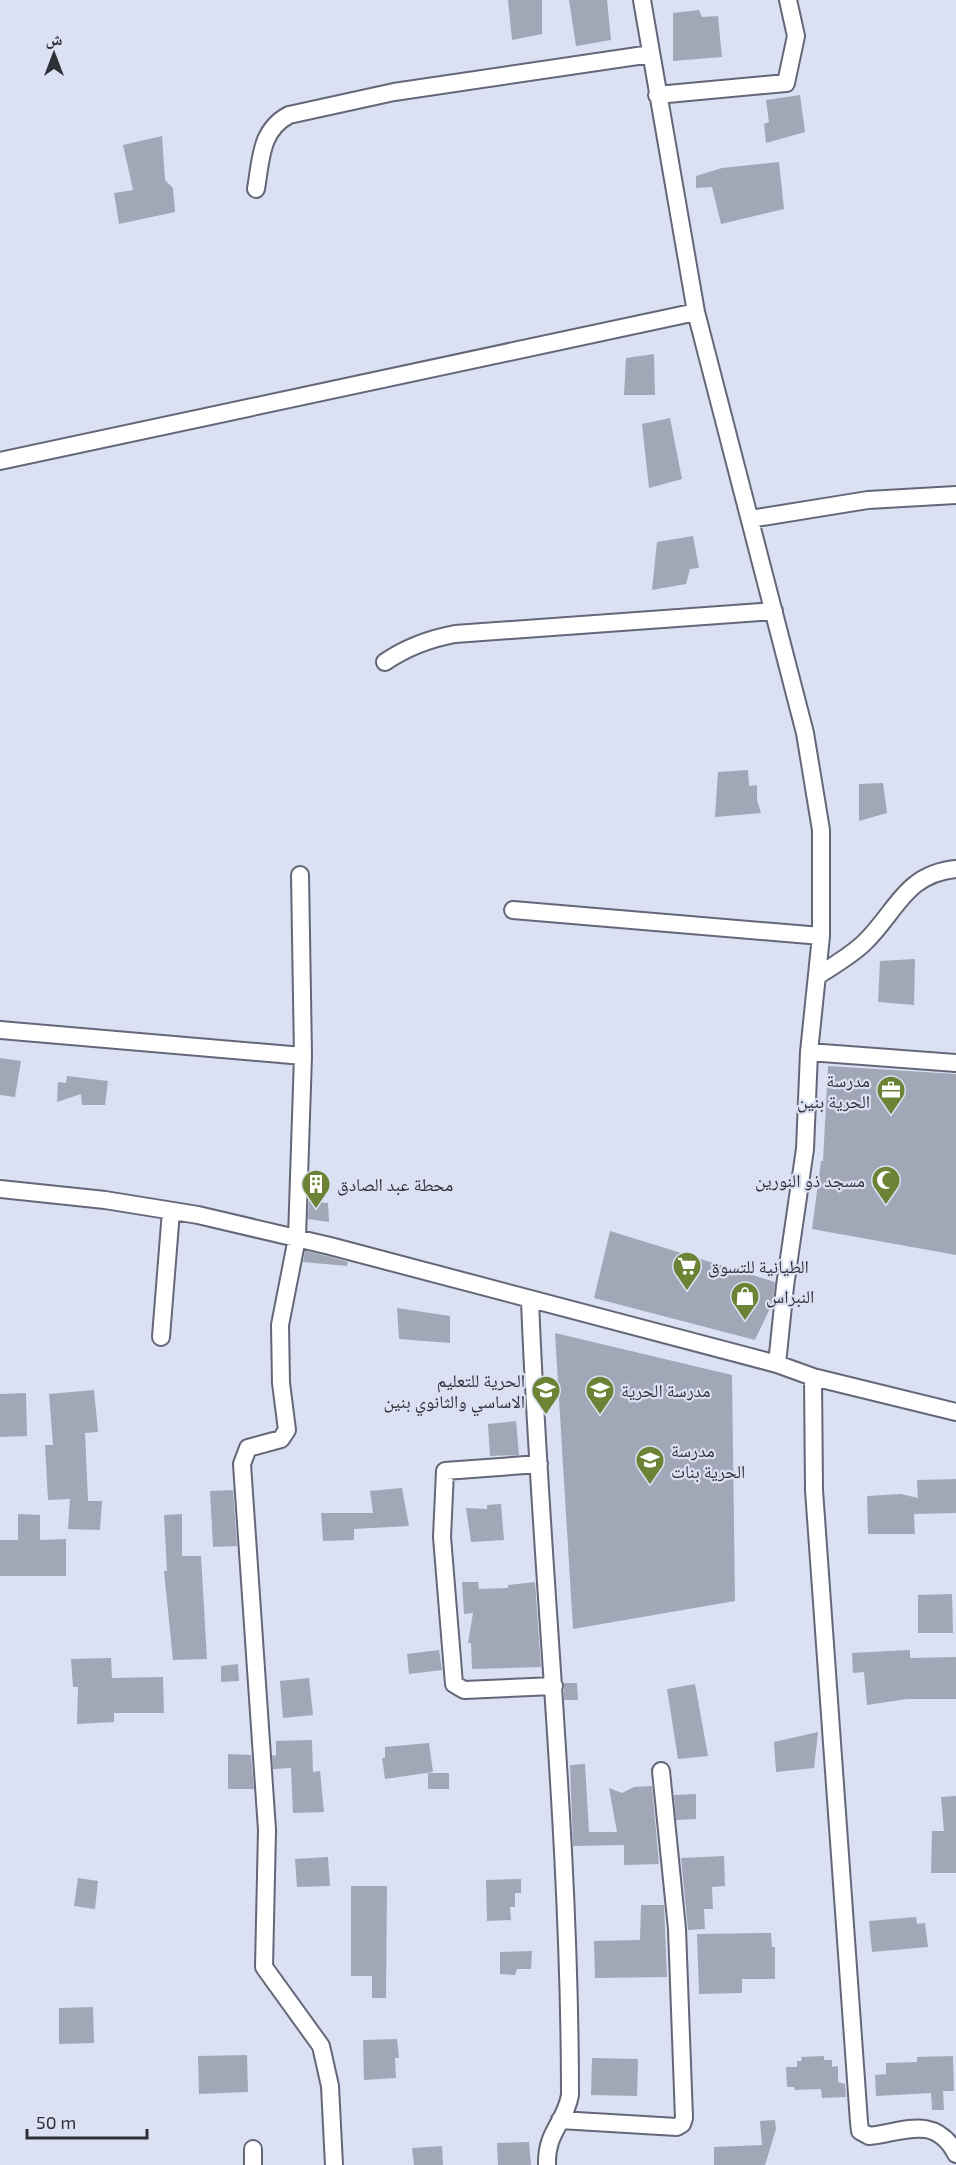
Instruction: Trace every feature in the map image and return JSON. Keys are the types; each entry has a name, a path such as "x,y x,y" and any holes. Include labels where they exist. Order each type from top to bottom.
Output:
{"street":[{"path":"642,0 696,312 774,611 816,789 822,830 823,882 819,975 809,1052 805,1149 785,1286 777,1364"},
{"path":"657,95 786,83 796,36 788,0"},
{"path":"256,189 266,136 274,122 289,115 394,92 651,54"},
{"path":"0,461 696,312"},
{"path":"750,519 868,500 956,495"},
{"path":"385,662 404,649 433,638 455,634 774,611"},
{"path":"819,975 864,943 906,891 917,882 928,875 956,869"},
{"path":"300,875 303,1056 297,1238 280,1325 281,1383 287,1430 281,1439 248,1448 242,1464 267,1830 264,1967 321,2046 330,2086 334,2165"},
{"path":"513,910 821,936"},
{"path":"0,1030 303,1056"},
{"path":"809,1052 956,1063"},
{"path":"0,1189 105,1200 171,1211 297,1238 777,1364 813,1377 956,1412"},
{"path":"161,1337 171,1211"},
{"path":"530,1300 554,1686 570,2016 570,2095 568,2104 549,2138 547,2165"},
{"path":"813,1377 814,1490 860,2131 869,2136 910,2127 925,2129 939,2136 956,2154"},
{"path":"539,1464 445,1471 442,1537 454,1684 464,1690 554,1686"},
{"path":"560,2120 677,2127 682,2124 684,2118 677,1929 661,1771"}],"building":[{"path":"508,0 542,0 542,34 512,40"},
{"path":"569,0 607,0 611,40 576,46"},
{"path":"699,10 702,17 718,16 722,57 673,61 673,13"},
{"path":"800,95 805,132 766,143 764,124 769,122 766,100"},
{"path":"162,136 165,180 173,188 175,212 119,224 114,193 133,190 123,145"},
{"path":"779,162 784,209 721,224 712,187 696,188 696,176 722,168"},
{"path":"654,354 655,395 624,395 626,358"},
{"path":"670,418 682,479 649,488 642,424"},
{"path":"693,536 699,568 690,569 686,584 652,590 657,542"},
{"path":"748,770 749,786 757,785 757,800 761,813 715,817 718,772"},
{"path":"883,783 887,813 859,821 859,784"},
{"path":"915,959 914,1005 878,1002 880,961"},
{"path":"0,1058 21,1061 15,1097 0,1095"},
{"path":"828,1066 956,1074 956,1255 812,1229 821,1161 823,1161"},
{"path":"67,1076 108,1081 105,1105 82,1105 81,1094 57,1102 58,1082 66,1083"},
{"name":"محطة عبد الصادق","path":"309,1201 328,1203 329,1222 308,1219"},
{"name":"الطيانية للتسوق","path":"610,1231 775,1282 773,1302 755,1340 594,1298"},
{"path":"305,1251 348,1262 347,1266 303,1262"},
{"path":"397,1308 450,1316 450,1343 399,1339"},
{"name":"مدرسة الحرية بنات","path":"555,1333 732,1375 735,1601 573,1629"},
{"path":"94,1390 98,1432 85,1433 88,1501 102,1501 100,1530 68,1529 70,1499 48,1500 45,1445 53,1445 49,1394"},
{"path":"26,1393 27,1436 0,1437 0,1394"},
{"path":"516,1421 519,1455 490,1456 488,1424"},
{"path":"956,1479 956,1513 914,1514 915,1534 868,1534 867,1496 901,1494 918,1498 917,1480"},
{"path":"402,1488 409,1526 354,1529 354,1540 323,1541 321,1513 373,1513 370,1491"},
{"path":"233,1490 237,1546 213,1547 210,1491"},
{"path":"501,1504 504,1540 471,1542 466,1508 487,1509 487,1505"},
{"path":"18,1514 40,1515 40,1540 66,1539 66,1576 0,1576 0,1540 18,1540"},
{"path":"182,1514 182,1556 201,1556 207,1659 173,1660 164,1571 167,1571 164,1515"},
{"path":"462,1582 478,1582 479,1589 508,1588 508,1585 535,1582 541,1667 472,1669 471,1643 468,1643 473,1613 464,1614"},
{"path":"952,1594 953,1633 918,1633 918,1595"},
{"path":"439,1650 442,1670 409,1674 407,1654"},
{"path":"910,1650 910,1658 956,1657 956,1699 907,1699 867,1705 864,1672 853,1673 852,1653"},
{"path":"111,1658 112,1678 163,1677 164,1713 114,1713 114,1722 77,1724 78,1687 73,1687 71,1659"},
{"path":"238,1664 239,1681 221,1682 221,1666"},
{"path":"309,1678 313,1715 283,1718 280,1681"},
{"path":"564,1683 577,1683 578,1700 564,1700"},
{"path":"695,1684 708,1756 678,1759 667,1689"},
{"path":"818,1732 814,1768 776,1772 774,1742"},
{"path":"312,1740 313,1772 320,1771 324,1812 293,1813 291,1768 273,1769 272,1755 276,1756 276,1741"},
{"path":"429,1743 433,1772 385,1779 382,1758 385,1758 385,1747"},
{"path":"228,1754 251,1755 254,1789 228,1789"},
{"path":"585,1764 589,1832 617,1832 609,1788 622,1793 634,1787 652,1786 659,1864 624,1865 624,1845 573,1846 570,1765"},
{"path":"428,1773 449,1773 449,1789 428,1789"},
{"path":"696,1794 696,1819 676,1820 674,1795"},
{"path":"956,1796 956,1873 931,1873 932,1831 944,1831 941,1797"},
{"path":"724,1856 725,1886 712,1887 713,1909 704,1909 705,1929 688,1930 681,1858"},
{"path":"328,1857 330,1886 297,1887 295,1859"},
{"path":"78,1878 98,1881 95,1909 74,1906"},
{"path":"521,1879 521,1893 515,1893 515,1907 510,1907 511,1920 487,1921 486,1880"},
{"path":"351,1886 387,1886 386,1998 372,1998 372,1976 351,1976"},
{"path":"641,1905 664,1905 667,1977 595,1978 594,1941 640,1940"},
{"path":"916,1917 917,1924 925,1923 928,1947 872,1952 869,1921"},
{"path":"771,1933 772,1947 775,1947 775,1979 742,1979 742,1993 699,1994 697,1934"},
{"path":"532,1951 531,1969 517,1969 515,1975 500,1974 500,1952"},
{"path":"93,2007 94,2043 59,2044 59,2008"},
{"path":"397,2039 399,2058 395,2058 396,2078 364,2080 363,2040"},
{"path":"247,2055 248,2092 199,2094 198,2056"},
{"path":"824,2056 824,2060 832,2060 832,2067 838,2066 838,2082 845,2084 846,2097 822,2098 821,2089 795,2090 794,2087 787,2087 786,2067 797,2067 797,2061 802,2061 801,2057"},
{"path":"953,2056 954,2091 943,2091 944,2110 932,2110 931,2093 876,2096 875,2075 886,2074 886,2063 917,2062 917,2057"},
{"path":"592,2058 638,2059 637,2096 591,2095"},
{"path":"775,2120 776,2129 765,2165 714,2165 714,2147 762,2145 760,2121"},
{"path":"529,2142 531,2165 498,2165 497,2143"},
{"path":"442,2146 443,2165 414,2165 412,2148"}],"place":[{"name":"مدرسة الحرية بنين","path":"891,1116"},
{"name":"مسجد ذو النورين","path":"886,1206"},
{"name":"محطة عبد الصادق","path":"316,1210"},
{"name":"الطيانية للتسوق","path":"687,1292"},
{"name":"النبراس","path":"745,1322"},
{"name":"الحرية للتعليم الاساسي والثانوي بنين","path":"546,1416"},
{"name":"مدرسة الحرية","path":"600,1416"},
{"name":"مدرسة الحرية بنات","path":"650,1486"}]}
